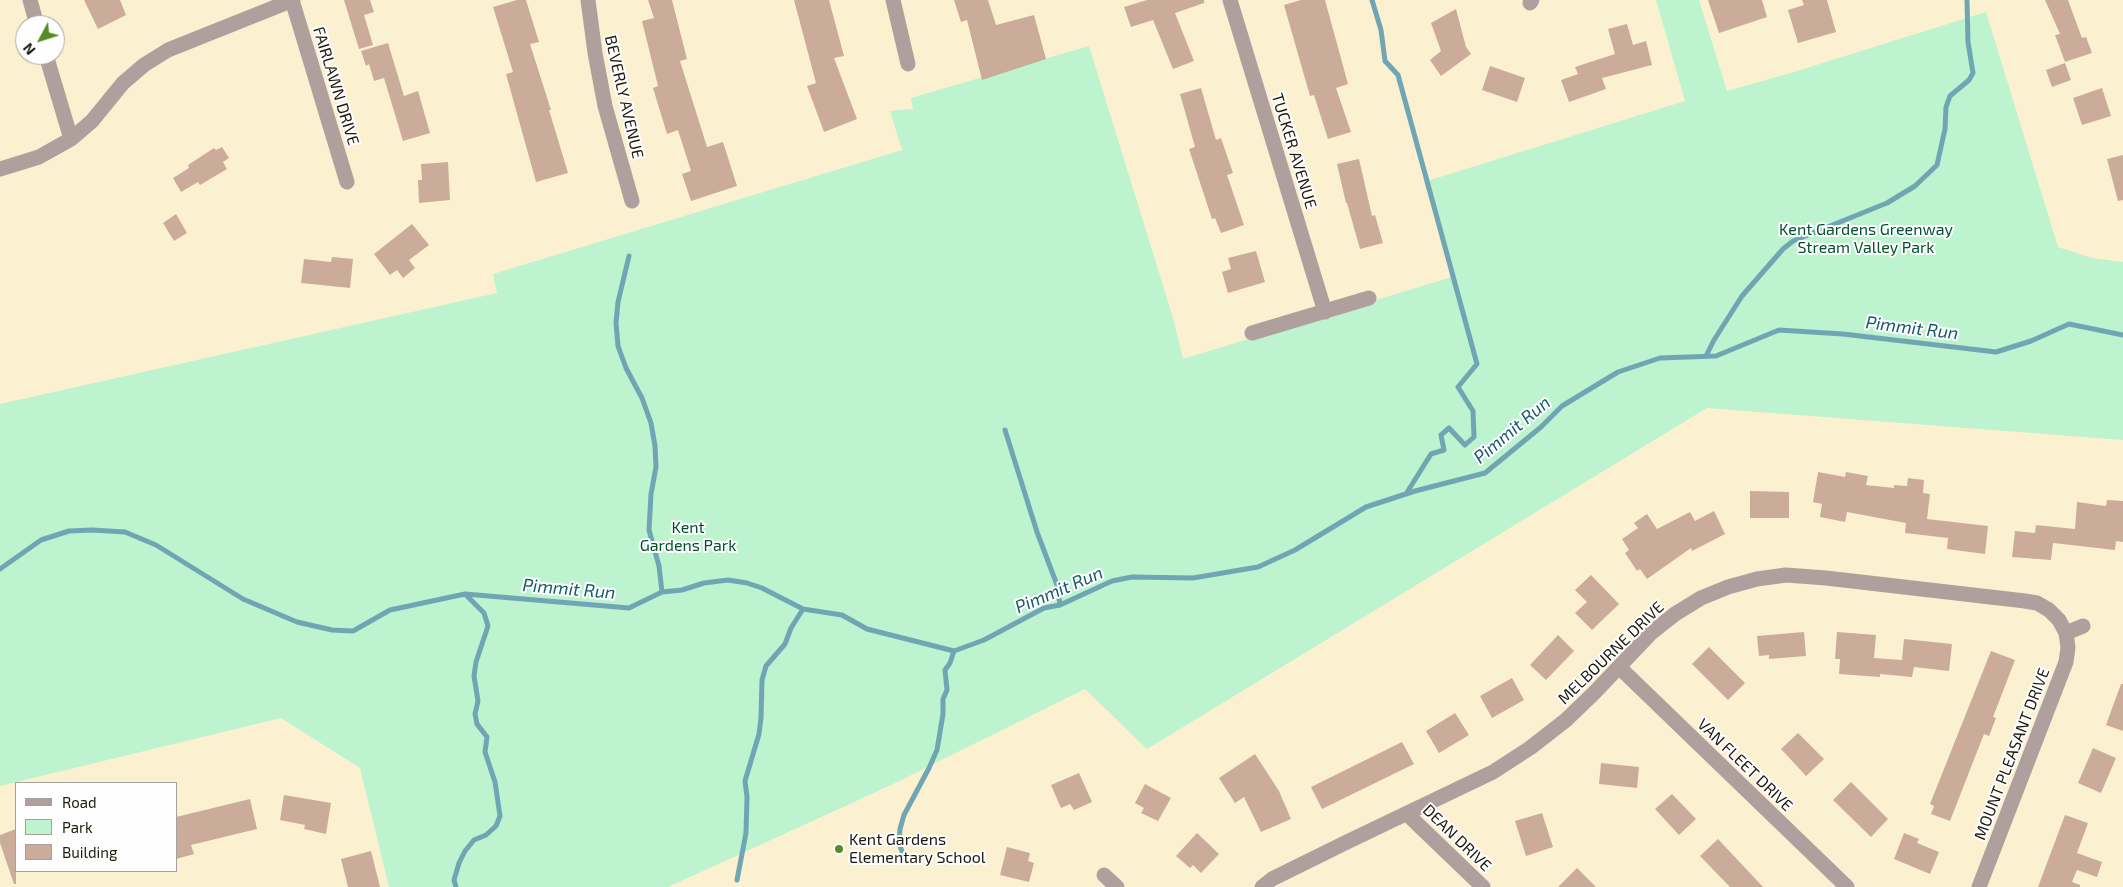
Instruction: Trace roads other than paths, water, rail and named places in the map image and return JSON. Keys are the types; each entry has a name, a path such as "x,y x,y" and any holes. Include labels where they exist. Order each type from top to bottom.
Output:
{"street":[{"path":"30,0 34,15"},
{"path":"0,169 39,157 71,139 92,121 123,83 144,65 168,50 292,0"},
{"name":"FAIRLAWN DRIVE","path":"292,0 347,182"},
{"name":"BEVERLY AVENUE","path":"588,0 605,106 632,201"},
{"path":"894,0 908,64"},
{"name":"TUCKER AVENUE","path":"1230,0 1325,312"},
{"path":"49,65 71,139"},
{"path":"1252,333 1369,298"},
{"name":"MELBOURNE DRIVE","path":"1262,887 1297,866 1493,772 1530,748 1566,720 1657,628 1701,598 1728,587 1750,581 1786,576 1836,579 2025,601 2049,610 2059,620 2066,633"},
{"path":"2066,633 2083,626"},
{"name":"MOUNT PLEASANT DRIVE","path":"1979,887 2066,662 2068,648 2066,633"},
{"name":"VAN FLEET DRIVE","path":"1619,667 1847,887"},
{"name":"DEAN DRIVE","path":"1407,814 1483,887"},
{"path":"1104,875 1117,887"}],"waterway":[{"path":"1372,0 1381,30 1385,61 1398,75 1477,364 1458,387 1473,411 1474,437 1465,445 1449,428 1441,435 1444,450 1431,454 1406,494"},
{"path":"1706,356 1742,296 1783,249 1793,241 1887,203 1915,186 1937,165 1945,129 1946,107 1950,96 1969,80 1973,73 1968,42 1967,0"},
{"path":"629,256 618,302 616,323 618,346 626,368 642,398 651,423 656,467 651,494 649,530 659,566 662,592"},
{"name":"Pimmit Run","path":"0,569 41,540 69,531 125,532 156,545 243,599 297,622 332,630 353,631 390,610 465,594 629,608 662,592 682,590 704,583 728,580 762,588 803,609 842,615 867,629 954,651 984,640 1044,608 1060,605 1112,581 1132,577 1193,578 1258,567 1295,550 1366,507 1415,491 1485,473 1541,427 1562,406 1618,372 1660,358 1716,356 1779,330 1843,334 1996,352 2031,341 2069,324 2123,335"},
{"path":"1005,430 1037,532 1057,585 1060,605"},
{"path":"456,887 454,880 465,851 474,840 486,835 496,826 500,816 495,782 485,752 487,737 477,724 475,714 478,701 474,676 476,662 488,626 484,613 465,594"},
{"path":"737,880 746,833 747,797 745,781 759,734 762,680 766,666 785,644 791,628 803,609"},
{"path":"905,858 899,844 900,829 904,815 937,750 943,714 943,699 947,690 945,670 950,663 954,651"}],"place":[{"name":"Kent Gardens Elementary School","path":"839,849"}],"park label":[{"name":"Kent Gardens Greenway Stream Valley Park","path":"1866,239"},
{"name":"Kent Gardens Park","path":"688,537"}]}
